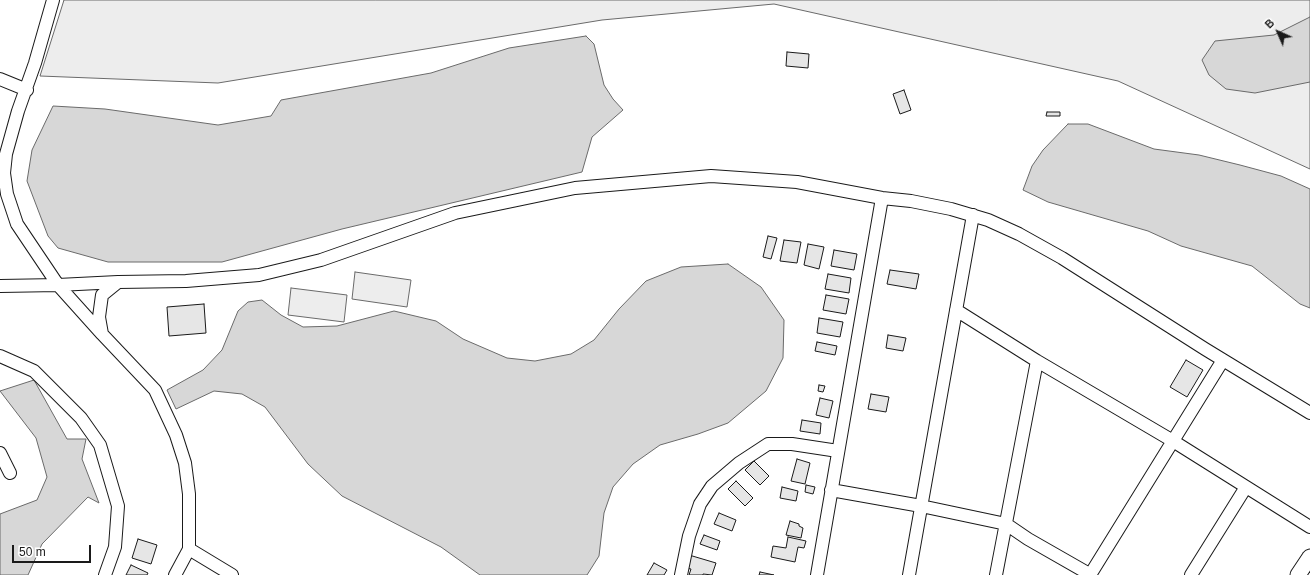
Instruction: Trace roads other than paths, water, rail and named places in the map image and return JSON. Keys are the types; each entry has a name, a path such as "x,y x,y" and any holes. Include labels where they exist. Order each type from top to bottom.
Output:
{"main road":[{"path":"1298,575 1310,557"}],"street":[{"path":"53,0 27,90 18,111 6,154 4,173 7,194 17,224 58,285 155,390 176,435 185,462 188,494 189,549 175,575"},
{"path":"0,80 27,90"},
{"path":"0,286 186,281 259,274 321,260 455,214 575,188 711,176 797,182 882,198 918,202 951,208 973,215 1019,234 1062,258 1310,413"},
{"path":"817,575 882,198"},
{"path":"909,575 973,215"},
{"path":"102,334 99,317 102,295 118,282"},
{"path":"956,310 1037,361 1173,441 1310,527"},
{"path":"0,356 34,371 81,418 100,445 118,506 115,547 105,575"},
{"path":"831,490 921,506 1006,524 1028,539 1091,575 1223,360"},
{"path":"996,575 1037,361"},
{"path":"681,575 689,536 700,504 712,486 739,463 768,444 792,444 838,451"},
{"path":"0,453 10,473"},
{"path":"1190,575 1246,487"},
{"path":"189,549 232,575"}]}
